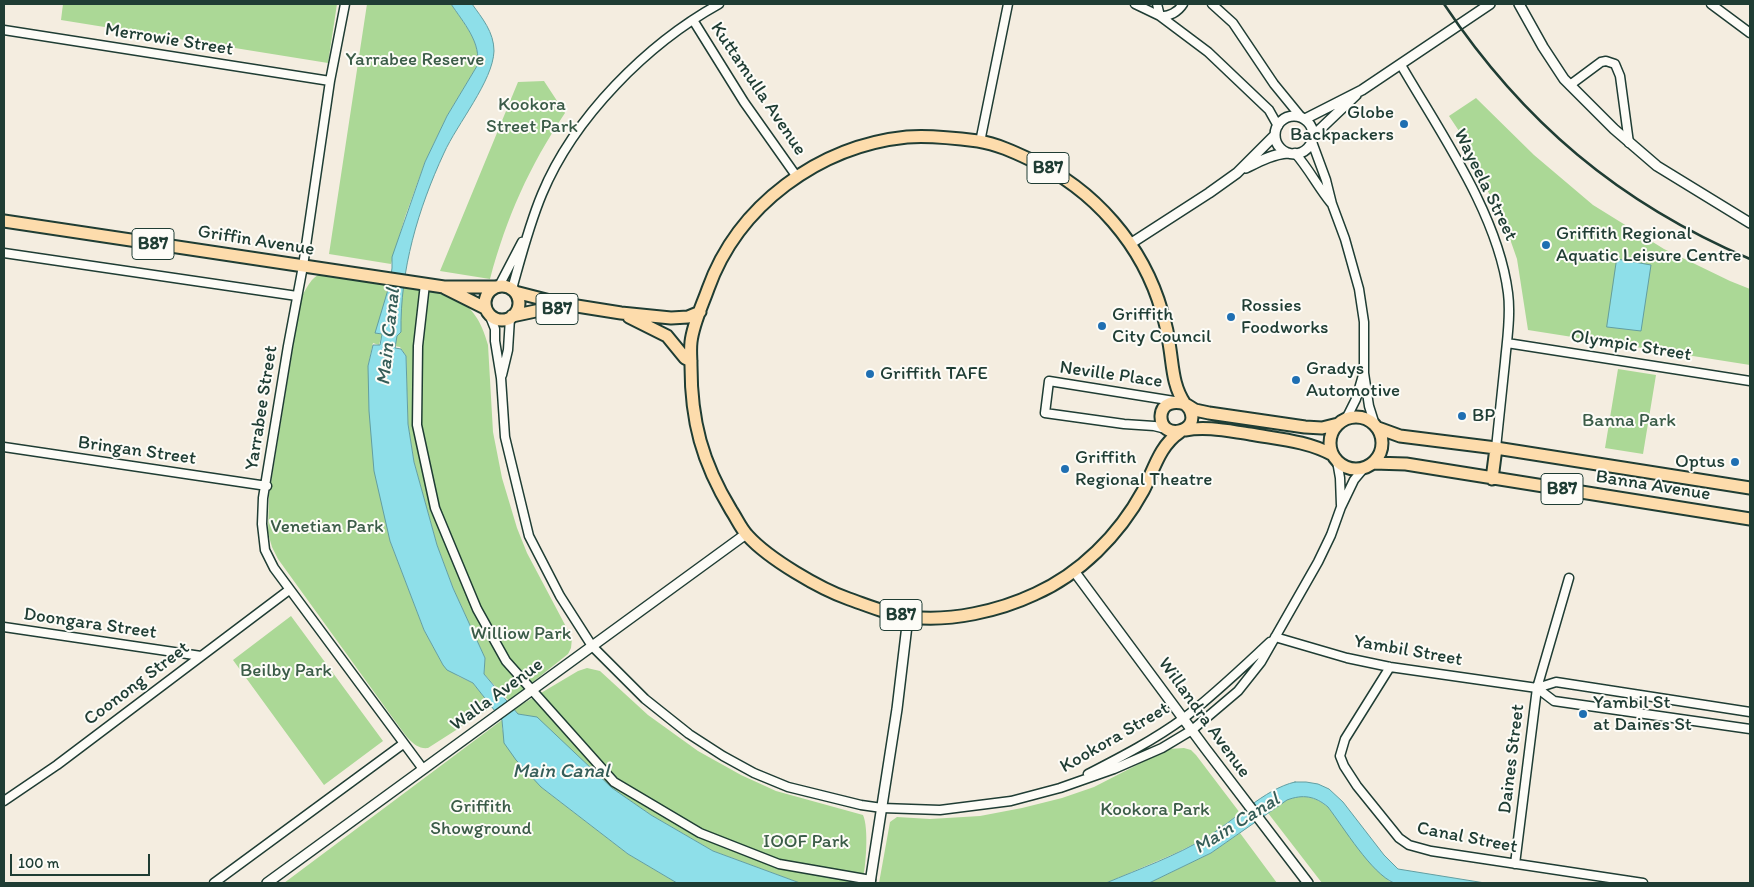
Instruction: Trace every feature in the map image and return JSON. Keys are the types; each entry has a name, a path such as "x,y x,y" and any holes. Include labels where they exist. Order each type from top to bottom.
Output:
{"main road":[{"name":"B87","path":"908,137 932,137 980,142 1017,153 1074,184 1096,204 1130,244 1147,271 1155,290 1167,329 1174,380 1183,404 1191,413 1192,418 1191,422 1179,431 1162,451 1139,498 1118,528 1100,549 1074,571 1043,591 1009,604 966,616 908,617 836,595 804,577 768,553 746,534 726,501 705,459 696,426 691,394 691,342 714,273 722,256 761,206 797,177 832,157 858,147 880,142 908,137"},
{"name":"Griffin Avenue","path":"4,221 444,287 497,286"},
{"name":"B87","path":"497,286 504,285 558,304 621,313 671,318 688,317 700,312"},
{"path":"487,311 484,304 487,294 497,286"},
{"name":"Griffin Avenue","path":"444,287 487,311"},
{"name":"B87","path":"511,317 518,307 519,301 514,290"},
{"name":"B87","path":"487,311 501,320 545,309 602,310"},
{"name":"B87","path":"621,313 667,336 686,358 691,361"},
{"path":"1179,431 1164,425 1161,416 1168,404 1183,404"},
{"name":"B87","path":"1183,404 1202,412 1314,427 1331,427 1352,417 1364,418 1376,426"},
{"path":"1256,435 1258,420"},
{"path":"1335,458 1331,448 1331,435 1342,422"},
{"path":"1369,465 1380,454 1382,444 1376,426"},
{"name":"Banna Avenue","path":"1376,426 1400,436 1496,448 1750,488"},
{"name":"B87","path":"1179,431 1202,427 1256,435 1313,446 1352,469 1369,465"},
{"path":"1492,479 1496,448"},
{"name":"Banna Avenue","path":"1369,465 1406,464 1750,519"}],"street":[{"name":"Yarrabee Street","path":"345,4 330,81 303,266 263,498 262,524 266,550 274,568 423,769"},
{"path":"514,290 530,227 542,193 562,154 589,117 630,70 693,20 719,4"},
{"path":"980,142 1008,4"},
{"path":"1135,4 1160,16 1208,52 1270,110 1279,146 1292,153 1307,167 1316,185 1332,204"},
{"path":"1157,4 1160,16"},
{"path":"1160,16 1166,16 1180,9 1183,4"},
{"path":"1212,4 1233,22 1274,84 1313,130 1313,139 1332,204 1346,239 1361,298 1364,373 1369,406 1376,426"},
{"path":"1237,173 1288,117 1303,118 1362,90 1490,4"},
{"path":"1519,4 1543,47 1570,85 1629,143 1657,166 1750,223"},
{"path":"1710,4 1750,33"},
{"name":"Kuttamulla Avenue","path":"693,20 744,102 797,177"},
{"name":"Merrowie Street","path":"4,30 330,81"},
{"path":"1570,85 1601,62 1606,61 1614,64 1620,76 1629,143"},
{"name":"Wayeela Street","path":"1401,65 1447,141 1488,222 1502,258 1508,294 1509,323 1496,448"},
{"path":"1130,244 1237,173 1279,154 1306,150 1313,139 1362,90"},
{"path":"497,286 530,227"},
{"path":"4,253 297,296"},
{"path":"425,284 418,346 417,425 435,508 477,609 506,660 614,782 700,833 779,864 871,882 897,709 908,617"},
{"name":"Kookora Street","path":"487,311 495,329 505,437 529,536 560,596 592,646 645,699 689,734 722,756 754,773 788,787 882,808 919,810 966,807 1011,801 1060,788 1114,769 1162,748 1192,730 1238,691 1261,662 1318,562 1354,480 1369,465"},
{"name":"Kookora Street","path":"501,378 508,350 511,317"},
{"name":"Olympic Street","path":"1507,343 1750,381"},
{"path":"1342,422 1356,399 1364,373"},
{"name":"Neville Place","path":"1179,431 1154,426 1124,424 1045,413 1050,380 1183,404"},
{"name":"Bringan Street","path":"4,447 266,486"},
{"name":"Kookora Street","path":"1335,458 1340,478 1341,507"},
{"name":"Walla Avenue","path":"267,883 746,534"},
{"name":"Willandra Avenue","path":"1074,571 1308,883"},
{"name":"Daines Street","path":"1516,864 1537,688 1569,578"},
{"name":"Coonong Street","path":"4,801 57,765 289,590"},
{"name":"Doongara Street","path":"4,628 201,656"},
{"name":"Kookora Street","path":"1060,788 1145,744 1184,718 1275,637"},
{"name":"Yambil Street","path":"1275,637 1347,658 1390,667 1537,688 1556,682 1750,712"},
{"name":"Canal Street","path":"1390,667 1345,739 1340,756 1344,766 1391,830 1399,838 1409,845 1431,851 1643,883"},
{"name":"Yambil Street","path":"1537,688 1554,701 1750,729"},
{"path":"214,883 404,744"}],"green space":[{"path":"63,4 337,4 328,63 61,20"},
{"name":"Yarrabee Reserve","path":"367,4 451,4 466,25 477,49 478,57 477,66 447,116 425,162 405,217 391,264 329,254"},
{"name":"Kookora Street Park","path":"544,81 565,113 540,153 520,193 504,234 490,279 440,271 518,82"},
{"path":"1476,98 1534,155 1593,205 1664,249 1750,289 1750,365 1528,330 1517,259 1510,239 1463,137 1449,116"},
{"name":"Venetian Park","path":"325,273 388,283 386,310 376,333 382,334 379,345 373,343 368,366 390,541 424,630 443,665 458,676 473,683 492,707 428,748 418,746 405,735 278,559 268,533 269,495 301,298 313,279"},
{"name":"Williow Park","path":"403,287 446,295 457,300 467,306 482,328 488,345 493,432 502,478 517,528 527,553 572,638 568,654 509,701 484,674 485,658 453,588 437,545 414,462 408,424 406,356 400,347 394,346"},
{"name":"Banna Park","path":"1618,369 1656,375 1643,454 1605,448"},
{"name":"Beilby Park","path":"291,616 383,741 324,785 233,660"},
{"name":"IOOF Park","path":"587,668 600,671 648,715 698,751 741,775 776,791 863,815 866,829 866,848 862,883 800,883 713,851 651,815 612,788 537,718 518,714 514,709 578,671"},
{"name":"Griffith Showground","path":"502,720 502,729 541,787 628,854 677,883 284,883"},
{"name":"Kookora Park","path":"1184,748 1191,750 1196,755 1240,813 1208,837 1176,853 1106,883 879,883 890,822 897,817 930,819 980,816 1022,808 1062,798 1094,787 1168,749"},
{"path":"1297,796 1314,799 1328,807 1389,881 1394,883 1322,883 1268,813 1287,799"},
{"path":"1240,833 1277,883 1149,883 1211,853"}],"water":[{"name":"Main Canal","path":"451,4 472,4 487,26 492,38 494,51 488,76 444,153 426,196 407,263 401,309 401,332 397,336 395,348 401,349 406,356 408,424 414,462 437,545 453,588 485,658 484,674 518,714 537,717 612,788 651,815 713,851 800,883 677,883 628,854 541,787 516,760 504,743 502,720 473,683 447,670 424,630 390,541 374,471 369,411 368,366 373,345 380,345 382,334 375,333 390,283 392,257 425,162 447,116 477,66 478,57 474,41 466,25"},
{"path":"1617,259 1651,265 1641,331 1607,327"},
{"name":"Main Canal","path":"1295,782 1318,784 1329,789 1343,802 1384,855 1398,869 1485,883 1394,883 1385,878 1367,860 1328,807 1314,798 1298,797 1287,800 1211,853 1149,883 1106,883 1195,844 1272,791"}],"railway":[{"path":"1444,4 1474,47 1507,86 1541,122 1578,155 1616,185 1658,212 1702,237 1750,259"}],"place":[{"name":"Globe Backpackers","path":"1404,124"},
{"name":"Griffith Regional Aquatic Leisure Centre","path":"1546,245"},
{"name":"Rossies Foodworks","path":"1231,317"},
{"name":"Griffith City Council","path":"1102,326"},
{"name":"Griffith TAFE","path":"870,374"},
{"name":"Gradys Automotive","path":"1296,380"},
{"name":"BP","path":"1462,416"},
{"name":"Optus","path":"1735,462"},
{"name":"Griffith Regional Theatre","path":"1065,469"},
{"name":"Yambil St at Daines St","path":"1583,714"}]}
